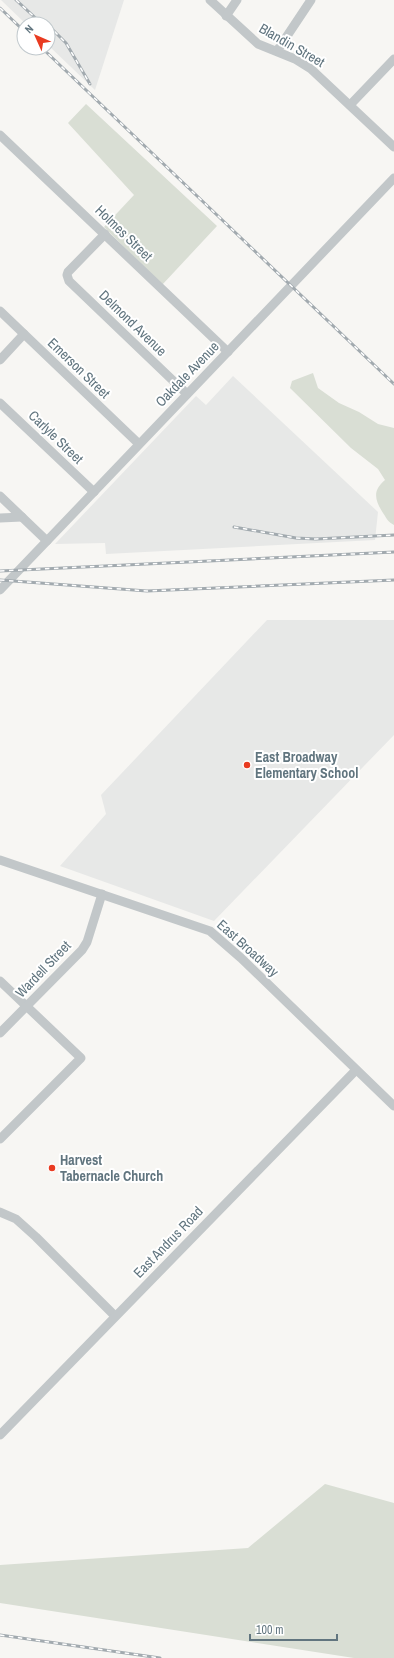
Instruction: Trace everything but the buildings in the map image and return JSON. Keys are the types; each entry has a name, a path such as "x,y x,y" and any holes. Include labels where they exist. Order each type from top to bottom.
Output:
{"street":[{"name":"Blandin Street","path":"210,0 254,41 311,69 394,146"},
{"path":"226,16 238,0"},
{"path":"277,51 311,0"},
{"path":"350,105 394,59"},
{"name":"Holmes Street","path":"0,134 228,352"},
{"name":"Oakdale Avenue","path":"0,590 394,178"},
{"name":"Delmond Avenue","path":"105,234 71,269 67,275 71,284 187,394"},
{"name":"Emerson Street","path":"0,311 139,444"},
{"path":"0,360 24,334"},
{"name":"Carlyle Street","path":"0,403 94,492"},
{"path":"0,496 47,541"},
{"path":"0,518 22,517"},
{"name":"East Broadway","path":"0,860 210,931 241,958 394,1106"},
{"name":"Wardell Street","path":"0,1033 82,950 102,894"},
{"path":"0,981 81,1058 1,1136"},
{"name":"East Andrus Road","path":"0,1435 356,1070"},
{"path":"0,1212 8,1215 23,1225 115,1316"}],"shaded area":[{"path":"1,0 124,0 95,90 56,53 56,16 18,16"},
{"path":"86,104 217,226 162,285 104,227 134,195 68,123"},
{"path":"313,373 318,388 339,403 359,412 378,424 394,428 394,525 387,519 377,500 376,496 378,488 385,480 378,469 351,448 290,388 292,381"},
{"path":"233,376 378,512 375,540 106,554 105,543 55,544 196,396 206,405"},
{"name":"East Broadway Elementary School","path":"267,620 394,620 394,735 214,921 60,866 106,814 101,795"},
{"path":"325,1484 394,1503 394,1658 354,1658 0,1603 0,1565 248,1548"}],"railway":[{"path":"16,0 33,16"},
{"path":"0,8 16,23"},
{"path":"56,33 66,43 90,84"},
{"path":"50,56 394,384"},
{"path":"234,527 296,538 316,539 394,535"},
{"path":"0,571 394,552"},
{"path":"0,580 147,591 394,580"},
{"path":"0,1635 160,1658"}],"place":[{"name":"East Broadway Elementary School","path":"247,765"},
{"name":"Harvest Tabernacle Church","path":"52,1168"}]}
